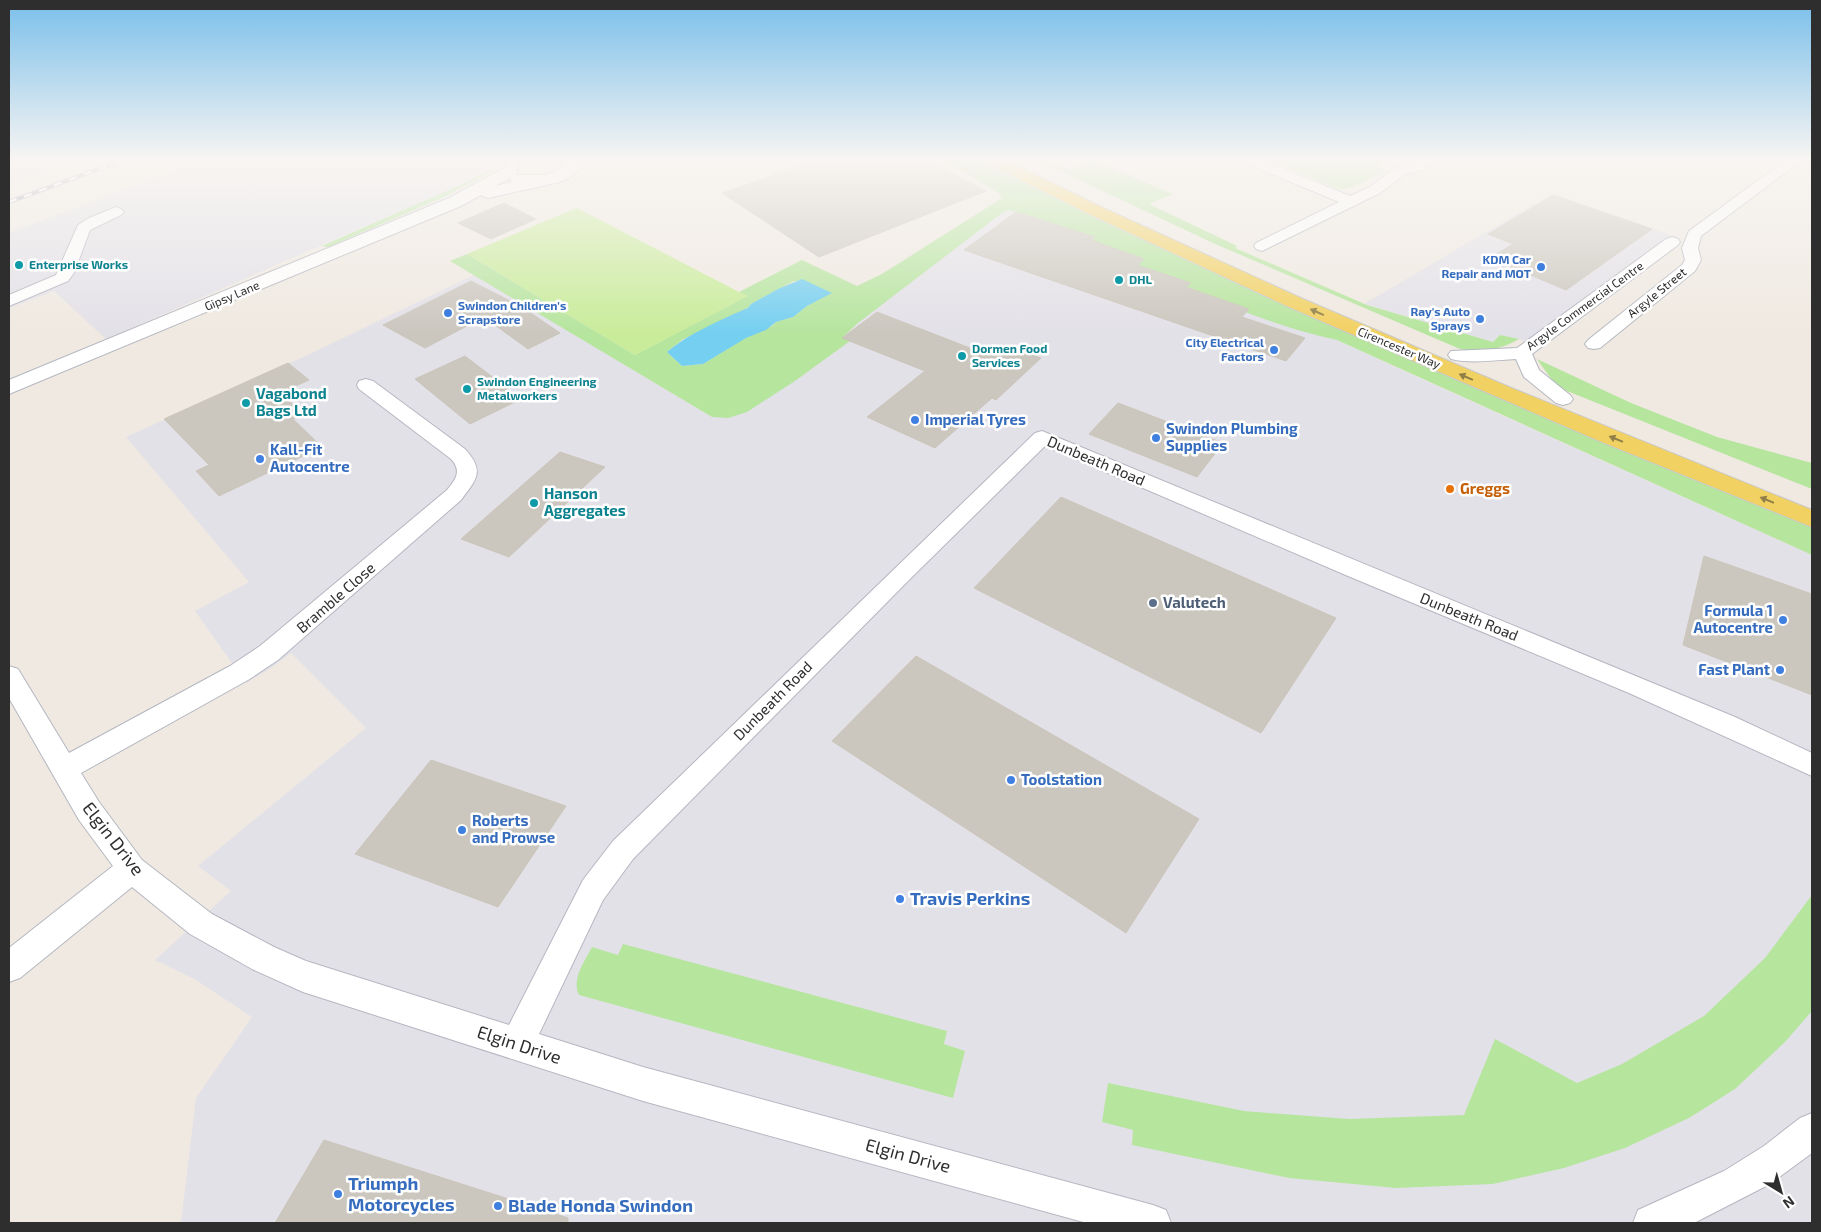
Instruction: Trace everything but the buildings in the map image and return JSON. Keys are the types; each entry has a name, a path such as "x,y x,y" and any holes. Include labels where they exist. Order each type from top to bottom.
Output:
{"main road":[{"name":"Gipsy Lane","path":"9,388 418,217"},
{"name":"Cirencester Way","path":"1109,217 1343,324 1556,415 1812,519"},
{"name":"Cirencester Way","path":"1141,217 1457,355 1812,498"}],"street":[{"path":"9,301 62,278 66,274 83,228 103,217"},
{"path":"1262,246 1320,217"},
{"name":"Argyle Street","path":"1594,344 1689,268 1693,260 1690,248 1694,234 1717,217"},
{"name":"Argyle Commercial Centre","path":"1457,355 1478,356 1522,353 1672,242"},
{"name":"Argyle Commercial Centre","path":"1522,353 1531,373 1563,399"},
{"name":"Bramble Close","path":"64,768 239,673 269,653 447,501 467,479 469,468 463,458 366,385"},
{"name":"Dunbeath Road","path":"517,1044 593,890 622,850 1042,437 1314,553 1610,675 1778,748 1812,765"},
{"name":"Elgin Drive","path":"9,676 89,812 132,869 200,924 263,958 303,976 643,1084 1153,1223"},
{"path":"9,967 132,869"},
{"path":"1651,1223 1703,1201 1754,1173 1812,1130"}],"shaded area":[{"path":"50,217 385,217 106,339 54,291 9,308 9,233"},
{"path":"992,217 1071,217 1415,376 1812,555 1812,1223 181,1223 196,1098 252,1017 196,980 155,960 231,891 198,866 366,728 291,653 246,683 195,611 249,582 126,437 314,352 474,275 712,417"},
{"path":"1511,217 1621,217 1671,235 1527,341 1500,335 1493,342 1364,304"}],"green space":[{"path":"386,217 396,217 328,247 322,246"},
{"path":"554,217 595,217 748,296 635,355 467,254"},
{"path":"971,217 996,217 858,323 843,337 850,341 795,381 747,412 728,418 712,417 450,261 467,254 635,355 747,296 739,292 802,260 857,286 882,274","holes":["794,281 799,281 831,293 807,306 793,317 776,322 772,326 745,338 703,364 682,366 667,352 682,340 748,308 751,304"]},
{"path":"1033,217 1095,217 1309,315 1645,459 1812,527 1812,555 1337,340 1279,324 1242,311 1186,287 1191,283 1137,265 1144,259 1091,240 1095,237"},
{"path":"1159,217 1177,217 1237,246 1235,248 1367,305 1493,342 1500,335 1519,339 1505,346 1490,350 1460,349 1213,243"},
{"path":"1537,359 1631,403 1717,437 1812,463 1812,489 1557,387"},
{"path":"1812,895 1812,1011 1785,1042 1735,1089 1689,1118 1625,1148 1564,1168 1493,1184 1396,1188 1289,1178 1132,1145 1133,1130 1102,1122 1108,1083 1244,1111 1349,1119 1464,1115 1495,1039 1577,1083 1622,1064 1704,1016 1765,958"},
{"path":"623,944 947,1031 944,1044 965,1051 953,1098 579,995 577,989 578,976 592,947 618,955"}],"water":[{"path":"802,279 832,293 807,306 793,317 776,322 766,330 746,338 703,364 682,366 667,352 695,333 748,308 751,304 778,289"}],"place":[{"name":"Enterprise Works","path":"19,265"},
{"name":"KDM Car Repair and MOT","path":"1541,267"},
{"name":"DHL","path":"1119,280"},
{"name":"Swindon Children's Scrapstore","path":"448,313"},
{"name":"Ray's Auto Sprays","path":"1480,319"},
{"name":"City Electrical Factors","path":"1274,350"},
{"name":"Dormen Food Services","path":"962,356"},
{"name":"Swindon Engineering Metalworkers","path":"467,389"},
{"name":"Vagabond Bags Ltd","path":"246,403"},
{"name":"Imperial Tyres","path":"915,420"},
{"name":"Swindon Plumbing Supplies","path":"1156,438"},
{"name":"Kall-Fit Autocentre","path":"260,459"},
{"name":"Greggs","path":"1450,489"},
{"name":"Hanson Aggregates","path":"534,503"},
{"name":"Valutech","path":"1153,603"},
{"name":"Formula 1 Autocentre","path":"1783,620"},
{"name":"Fast Plant","path":"1780,670"},
{"name":"Toolstation","path":"1011,780"},
{"name":"Roberts and Prowse","path":"462,830"},
{"name":"Travis Perkins","path":"900,899"},
{"name":"Triumph Motorcycles","path":"338,1194"},
{"name":"Blade Honda Swindon","path":"498,1206"}]}
